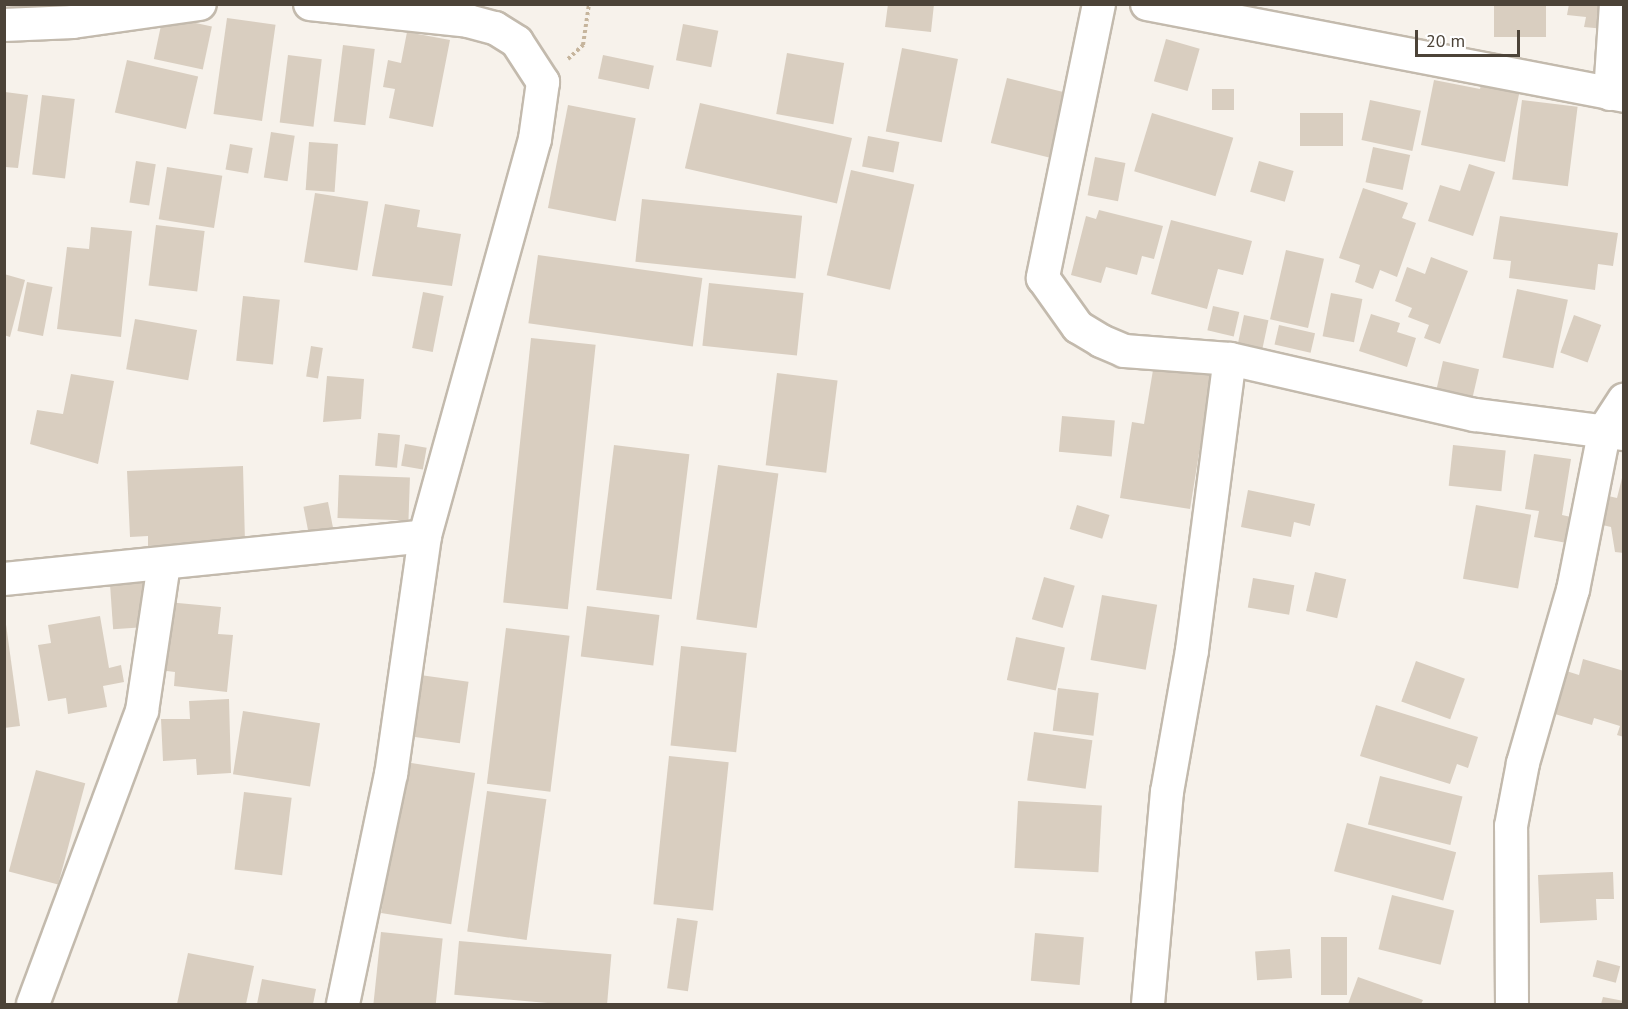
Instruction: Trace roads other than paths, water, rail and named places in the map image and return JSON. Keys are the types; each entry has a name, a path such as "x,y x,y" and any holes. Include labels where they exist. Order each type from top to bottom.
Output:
{"street":[{"path":"4,25 73,22 200,4"},
{"path":"310,4 468,21 495,28 518,42 543,82 535,139 425,536 391,774 343,1005"},
{"path":"1099,4 1043,278 1078,327 1124,351 1230,359 1475,415 1614,431"},
{"path":"1148,4 1617,95 1616,4"},
{"path":"1148,1005 1167,792 1192,650 1230,359"},
{"path":"1512,1005 1511,826 1538,697 1573,590 1623,400"},
{"path":"4,579 425,536"},
{"path":"33,1005 142,711 164,564"}]}
